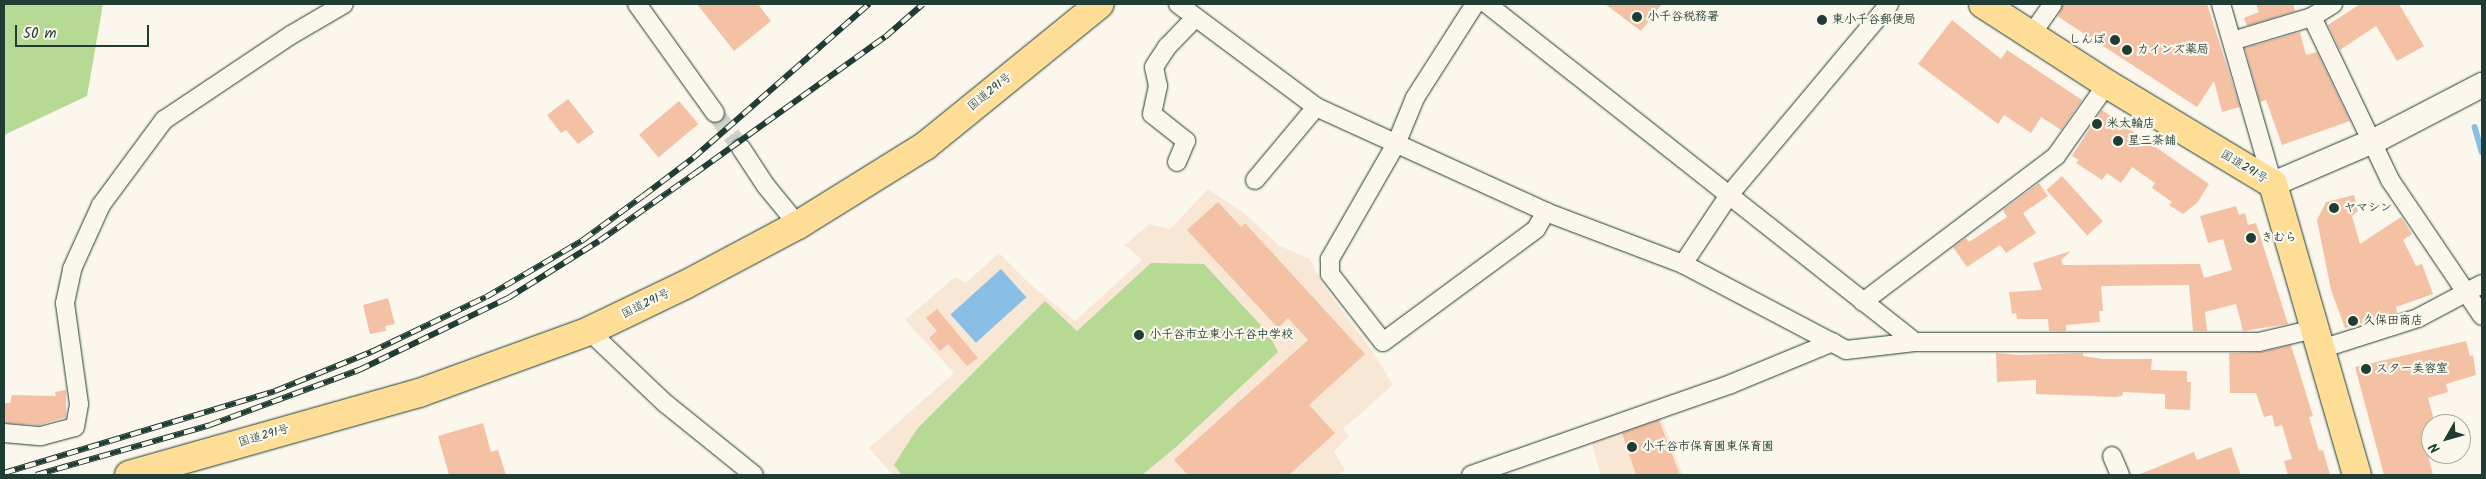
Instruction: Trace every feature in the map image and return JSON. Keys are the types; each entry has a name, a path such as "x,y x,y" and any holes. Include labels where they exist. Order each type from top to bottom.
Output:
{"highway":[{"name":"国道291号","path":"129,475 419,393 589,331 685,285 798,225 925,146 1100,4"},
{"name":"国道291号","path":"1983,4 2107,84 2273,184 2357,475"}],"street":[{"path":"4,433 41,436 75,426 79,404 65,303 72,269 101,205 164,120 291,35 344,4"},
{"path":"636,4 715,113"},
{"path":"1178,4 1316,107 1546,212 1683,264 1846,350 1915,342 2259,342 2318,339 2418,318 2476,289"},
{"path":"1475,4 1415,98 1396,144 1330,260 1330,274 1383,342 1536,229 1546,212"},
{"path":"1488,4 1915,342"},
{"path":"1683,264 1729,195 1889,4"},
{"path":"2031,35 2053,4"},
{"path":"2221,4 2273,184 2372,141 2482,85"},
{"path":"2232,41 2312,18 2333,4"},
{"path":"1177,162 1186,141 1152,114 1158,86 1154,67 1167,46 1195,18"},
{"path":"2312,18 2390,180 2476,289 2482,316"},
{"path":"1863,302 2056,156 2107,84"},
{"path":"1255,180 1316,107"},
{"path":"741,148 766,186 798,225"},
{"path":"589,331 666,404 754,475"},
{"path":"1471,475 1731,384 1833,342"},
{"path":"2112,456 2120,475"}],"shaded area":[{"name":"小千谷市立東小千谷中学校","path":"1208,189 1244,213 1280,246 1310,259 1322,284 1371,349 1393,385 1343,429 1349,436 1334,452 1345,470 1339,475 893,475 869,448 954,373 905,320 955,277 966,283 999,253 1030,284 1075,321 1142,260 1125,245 1149,224 1170,229"},
{"name":"小千谷市保育園東保育園","path":"1659,412 1683,475 1601,475 1589,434"}],"green space":[{"path":"4,4 103,4 87,96 4,135"},
{"path":"1151,263 1204,264 1268,333 1278,352 1176,447 1142,475 902,475 894,465 917,429 1045,301 1077,331"}],"water":[{"path":"1001,269 1026,297 976,343 950,315"}],"building":[{"path":"697,4 758,4 771,21 734,51"},
{"name":"小千谷税務署","path":"1605,4 1662,4 1641,31"},
{"path":"2063,4 2207,4 2240,107 2222,112 2214,81 2197,107 2060,18 2058,16"},
{"path":"2256,4 2293,4 2295,11 2247,26 2244,18 2259,12"},
{"path":"2360,4 2399,4 2424,46 2397,61 2376,26 2340,50 2328,25"},
{"path":"1952,20 2001,59 2007,50 2082,100 2061,130 2041,117 2031,133 2004,115 1998,124 1918,64"},
{"path":"2300,32 2306,55 2317,52 2350,121 2282,145 2266,100 2260,102 2245,48"},
{"path":"568,99 594,132 578,144 566,130 561,133 547,115"},
{"path":"679,101 698,124 658,157 639,134"},
{"path":"2102,110 2209,184 2197,203 2183,214 2169,205 2172,202 2152,188 2155,183 2132,167 2121,183 2107,173 2102,180 2076,163 2079,160 2072,156"},
{"path":"2062,176 2103,221 2087,235 2046,190"},
{"path":"2039,183 2048,196 2023,213 2036,233 2006,253 2000,245 1967,267 1953,247 1966,238 1969,242 2007,217 2003,210"},
{"path":"2354,195 2358,211 2352,216 2360,244 2401,217 2412,234 2403,240 2416,266 2422,264 2433,294 2396,307 2397,313 2345,328 2331,290 2317,220 2326,202"},
{"path":"1218,202 1241,227 1245,223 1365,354 1309,405 1335,433 1289,475 1188,475 1174,460 1308,340 1288,318 1278,328 1187,230"},
{"path":"2236,206 2239,215 2245,213 2248,225 2256,223 2288,324 2243,331 2236,304 2205,312 2207,331 2193,331 2189,285 2101,286 2103,311 2099,311 2100,322 2066,325 2066,331 2049,331 2048,319 2017,319 2016,313 2012,314 2009,292 2042,290 2033,263 2071,251 2061,260 2063,265 2200,264 2204,278 2232,270 2223,239 2208,243 2200,216"},
{"path":"388,298 395,324 385,326 386,331 370,334 363,305"},
{"path":"937,309 978,358 967,366 948,344 940,351 929,338 937,331 926,318"},
{"path":"2466,341 2470,356 2473,355 2476,375 2446,384 2448,392 2428,398 2432,414 2421,414 2421,464 2430,464 2433,475 2384,475 2355,367"},
{"path":"2291,345 2313,416 2309,417 2319,451 2323,450 2330,475 2288,475 2284,461 2292,459 2282,425 2275,427 2272,415 2264,417 2256,393 2230,393 2229,353 2261,352"},
{"path":"1996,353 2018,355 2083,353 2083,356 2103,359 2152,359 2151,370 2187,371 2187,382 2191,382 2190,410 2165,409 2165,394 2123,392 2122,396 2116,397 2036,394 2036,380 1997,382"},
{"path":"66,390 66,417 39,425 4,423 4,403 10,403 12,395 56,396 55,392"},
{"path":"1659,420 1680,475 1636,475 1622,433"},
{"path":"483,423 491,452 498,450 506,475 449,475 438,436"},
{"path":"2231,447 2241,475 2138,475 2194,452 2197,460"}],"waterway":[{"path":"2475,127 2482,152"}],"tunnel":[{"path":"715,113 741,148"}],"railway":[{"path":"4,473 275,391 371,352 486,297 583,240 693,158 869,4"},
{"path":"36,475 210,425 359,370 508,298 599,241 694,174 885,37 923,4"}],"place":[{"name":"小千谷税務署","path":"1637,17"},
{"name":"東小千谷郵便局","path":"1822,20"},
{"name":"しんぼ","path":"2115,40"},
{"name":"カインズ薬局","path":"2127,50"},
{"name":"米太輪店","path":"2097,124"},
{"name":"星三茶舗","path":"2118,141"},
{"name":"ヤマシン","path":"2334,208"},
{"name":"きむら","path":"2251,238"},
{"name":"久保田商店","path":"2353,321"},
{"name":"小千谷市立東小千谷中学校","path":"1139,335"},
{"name":"スター美容室","path":"2366,369"},
{"name":"小千谷市保育園東保育園","path":"1632,447"}]}
